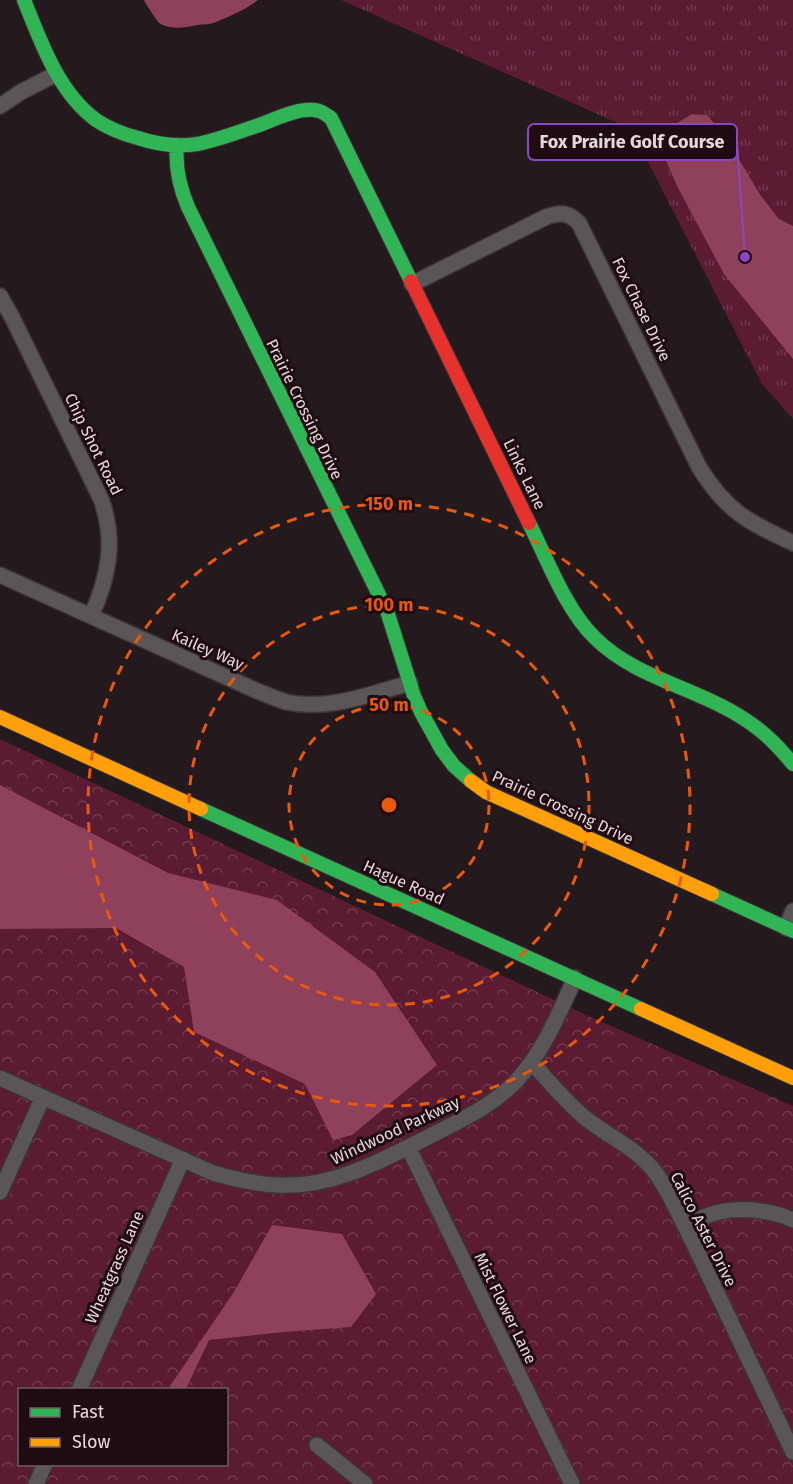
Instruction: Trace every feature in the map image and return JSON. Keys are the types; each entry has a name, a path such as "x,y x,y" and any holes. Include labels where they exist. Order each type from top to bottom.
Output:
{"street":[{"path":"24,0 56,74 75,100 104,125 133,138 177,145"},
{"path":"0,106 56,74"},
{"name":"Links Lane","path":"177,145 197,144 218,139 312,109 331,118 577,619 588,633 621,659 719,704 756,725 785,752 793,764"},
{"name":"Prairie Crossing Drive","path":"177,145 176,170 183,197 387,611 422,712 442,750 454,766 486,792 789,930"},
{"name":"Fox Chase Drive","path":"412,284 546,217 557,213 568,214 574,218 579,223 710,485 742,517 793,543"},
{"name":"Chip Shot Road","path":"0,296 101,499 106,514 110,548 108,566 105,582 91,616"},
{"name":"Kailey Way","path":"0,575 286,702 334,703 410,682"},
{"name":"Hague Road","path":"0,717 793,1078"},
{"path":"789,930 793,911"},
{"name":"Windwood Parkway","path":"0,1078 213,1173 235,1179 277,1185 295,1185 332,1179 354,1173 408,1147 473,1114 498,1098 532,1063 541,1049 575,978"},
{"name":"Calico Aster Drive","path":"532,1063 586,1118 627,1146 650,1167 668,1193 793,1452"},
{"path":"0,1192 43,1097"},
{"name":"Mist Flower Lane","path":"408,1147 572,1484"},
{"name":"Wheatgrass Lane","path":"78,1388 183,1159"},
{"path":"684,1225 706,1215 734,1210 763,1212 793,1220"},
{"path":"317,1445 366,1484"},
{"path":"36,1484 44,1466"}],"green space":[{"path":"341,0 793,0 793,419 762,384 631,129"},
{"path":"0,739 584,1014 793,1106 793,1484 0,1484"}],"shaded area":[{"path":"144,0 258,0 243,10 214,23 178,28 159,23"},
{"path":"692,114 707,115 726,138 761,196 779,219 793,226 793,359 724,274 678,188 665,158 661,146 679,122"},
{"path":"0,785 168,873 277,900 375,972 437,1065 352,1135 333,1140 305,1084 194,1032 184,967 116,928 0,929"},
{"path":"272,1225 342,1234 376,1294 351,1327 209,1340 186,1388 169,1388 234,1292"}],"traffic: fast":[{"path":"24,0 52,65 71,95 96,120 122,133 160,143 190,145 222,138 298,111 319,111 331,118 411,281"},
{"path":"177,145 178,176 188,207 387,611 421,712 442,750 454,766 471,781"},
{"path":"529,523 566,599 595,638 626,662 714,702 749,722 765,734 793,764"},
{"path":"201,809 641,1009"},
{"path":"712,894 793,931"}],"traffic: slow":[{"path":"0,717 201,809"},
{"path":"471,781 486,792 712,894"},
{"path":"641,1009 793,1078"}],"traffic: jam":[{"path":"411,281 529,523"}],"place":[{"name":"Fox Prairie Golf Course","path":"745,257"}]}
